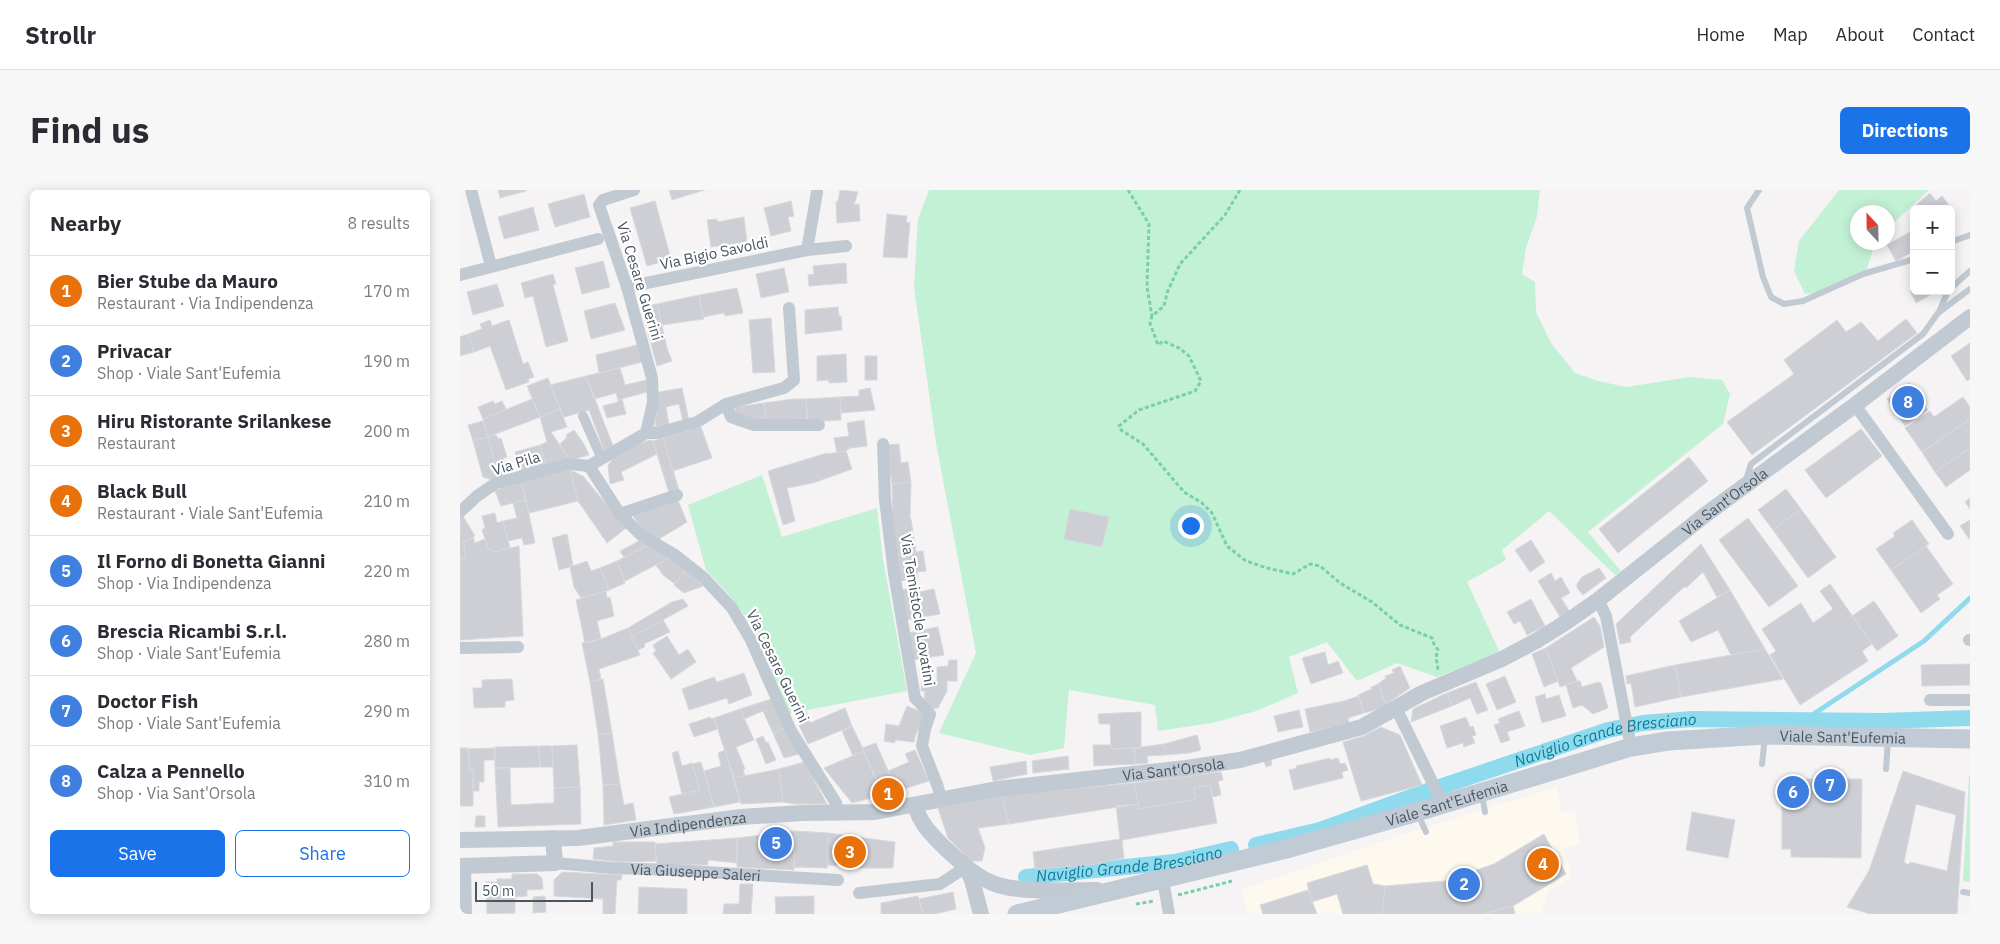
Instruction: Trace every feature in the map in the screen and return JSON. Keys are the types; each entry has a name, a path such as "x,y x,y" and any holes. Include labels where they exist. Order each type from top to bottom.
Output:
{"main road":[{"name":"Viale Sant'Eufemia","path":"1017,914 1115,890 1164,889 1286,849 1417,812 1441,799 1482,791 1630,742 1765,735 1970,739"}],"street":[{"path":"471,190 491,266"},
{"name":"Via Cesare Guerini","path":"634,190 602,195 599,205 627,287 652,378 653,402 650,424 646,433"},
{"path":"807,250 817,192"},
{"path":"460,275 598,239"},
{"name":"Via Bigio Savoldi","path":"627,287 807,250 846,246"},
{"path":"589,466 646,433 658,433 697,422 726,404 784,388 794,380 789,308"},
{"name":"Via Sant'Orsola","path":"941,800 997,789 1186,768 1240,760 1362,727 1422,694 1502,659 1536,641 1598,600 1744,486 1855,405 1970,317"},
{"path":"726,404 731,417 754,425 819,425"},
{"path":"1855,405 1948,534"},
{"path":"584,416 602,459"},
{"name":"Via Temistocle Lovatini","path":"882,444 885,500 894,573 915,698 930,714 922,746 941,800"},
{"name":"Via Pila","path":"460,512 477,496 496,483 570,464 589,466"},
{"name":"Via Cesare Guerini","path":"589,466 595,479 620,514 641,535 675,555 704,578 732,608 751,640 792,731 836,803 838,813"},
{"path":"620,514 677,495"},
{"path":"1598,600 1606,616 1630,742"},
{"path":"460,648 518,647"},
{"path":"1930,700 1970,700"},
{"path":"1396,708 1441,799"},
{"name":"Via Indipendenza","path":"460,840 578,838 741,817 875,812 941,800"},
{"path":"915,806 918,817 927,830 966,867 998,885 1039,890 1115,890"},
{"path":"553,838 555,862"},
{"name":"Via Giuseppe Saleri","path":"463,866 555,862 612,868 838,880"},
{"path":"463,866 466,914"},
{"path":"858,893 940,884 966,867"},
{"path":"966,867 972,880 980,914"},
{"path":"1164,889 1169,914"}],"lane":[{"path":"1759,190 1747,208 1752,234 1763,277 1772,297 1784,304 1803,301 1863,274 1910,260"},
{"path":"1955,241 1970,235"},
{"path":"1955,284 1970,270"},
{"path":"1938,313 1970,289"},
{"path":"1744,486 1751,464 1923,334 1938,313 1946,295"},
{"path":"1762,764 1765,735"},
{"path":"1886,769 1888,737"},
{"path":"1482,791 1485,812"},
{"path":"1417,812 1426,832"}],"path":[{"path":"1128,190 1148,224 1147,287 1152,316 1150,323 1158,345 1163,341 1179,348 1189,356 1201,381 1195,392 1139,410 1119,426 1121,430 1143,444 1184,492 1202,503 1212,513 1227,546 1246,561 1293,574 1310,564 1320,566 1340,583 1372,602 1400,625 1432,638 1438,650 1436,657 1439,674"},
{"path":"1152,316 1164,306 1167,292 1180,264 1225,215 1240,190"},
{"path":"1129,906 1164,889 1237,880"}],"shaded area":[{"path":"1557,787 1561,813 1575,811 1580,844 1563,849 1572,877 1549,890 1541,914 1249,914 1241,890 1386,840"}],"green space":[{"path":"929,190 1540,190 1537,216 1526,248 1522,274 1535,282 1536,312 1551,343 1575,373 1598,381 1626,387 1690,377 1722,380 1730,394 1723,424 1588,532 1621,571 1615,575 1549,511 1502,550 1506,560 1467,582 1500,653 1437,677 1397,663 1357,681 1327,642 1289,657 1298,693 1256,711 1212,723 1158,731 1155,705 1069,690 1064,748 1030,755 939,733 976,653 936,443 914,287 918,219"},
{"path":"1839,190 1929,190 1913,205 1910,205 1910,208 1895,222 1895,205 1850,205 1850,250 1873,250 1866,272 1822,293 1805,294 1794,271 1799,241"},
{"path":"762,475 782,537 877,508 883,560 907,691 786,714 762,643 746,617 706,570 688,505"},
{"path":"1970,776 1970,882 1963,881"}],"building":[{"path":"498,190 526,190 526,191 500,198"},
{"path":"669,190 690,190 691,194 672,200"},
{"path":"690,190 705,190 691,194"},
{"path":"840,190 858,192 854,205 859,204 860,221 837,223 836,202 838,201"},
{"path":"1930,193 1936,201 1942,196 1949,205 1916,205"},
{"path":"584,194 590,217 555,227 548,204"},
{"path":"655,201 671,259 647,266 630,208"},
{"path":"791,201 794,216 788,217 791,231 771,236 764,208"},
{"path":"533,207 539,230 504,239 498,217"},
{"path":"887,214 907,216 906,222 910,223 907,258 883,257"},
{"path":"744,217 747,242 711,247 707,220 717,219 717,222"},
{"path":"1910,232 1910,253 1896,261 1890,250 1895,250 1895,240"},
{"path":"603,261 610,287 582,294 575,268"},
{"path":"846,263 847,283 809,286 808,275 814,274 813,266"},
{"path":"784,268 789,292 761,298 756,274"},
{"path":"553,274 556,284 553,285 568,341 546,347 533,296 525,298 521,283"},
{"path":"497,284 504,306 473,315 467,292"},
{"path":"737,288 743,313 725,316 724,313 703,317 699,295"},
{"path":"699,295 704,319 662,325 657,304"},
{"path":"1912,295 1930,295 1916,303"},
{"path":"615,303 625,330 591,339 584,311"},
{"path":"657,304 667,348 672,361 657,366 641,307"},
{"path":"838,307 842,330 805,334 805,310"},
{"path":"771,318 775,372 753,373 749,320"},
{"path":"1906,319 1917,333 1752,455 1727,422 1794,374 1784,360 1837,320 1846,332 1861,322 1878,341"},
{"path":"490,320 492,326 509,320 523,364 528,362 534,377 528,379 529,382 506,390 490,346 474,352 468,334 482,329 480,324"},
{"path":"468,334 474,352 460,356 460,337"},
{"path":"1970,343 1970,379 1967,381 1951,356"},
{"path":"637,345 642,362 599,373 596,355"},
{"path":"846,354 847,382 829,383 829,380 817,381 817,356"},
{"path":"865,356 877,356 877,380 865,380"},
{"path":"620,368 625,385 647,380 647,392 618,400 616,393 594,399 586,376"},
{"path":"586,376 613,446 604,450 589,410 564,417 550,385"},
{"path":"548,378 560,409 540,417 527,386"},
{"path":"1909,383 1928,410 1905,426 1887,399"},
{"path":"682,388 689,421 683,422 679,404 666,407 669,425 655,427 659,392"},
{"path":"870,388 875,410 841,413 840,397 859,396 859,390"},
{"path":"840,397 841,420 808,422 806,399"},
{"path":"1963,397 1970,407 1970,419 1922,452 1905,428 1930,411 1934,417"},
{"path":"532,399 540,417 488,437 483,419"},
{"path":"622,399 626,414 607,418 603,406"},
{"path":"806,399 807,419 766,420 764,403"},
{"path":"493,401 495,404 502,401 506,409 483,419 478,407"},
{"path":"764,403 766,420 753,420 736,415 735,407"},
{"path":"560,409 567,427 551,432 570,460 546,465 540,445 547,442 540,417"},
{"path":"1970,419 1970,448 1935,472 1922,452"},
{"path":"864,420 867,446 850,448 837,453 834,438 849,436 847,423"},
{"path":"483,421 488,437 473,441 468,425"},
{"path":"701,427 712,458 673,471 663,438"},
{"path":"1861,429 1882,456 1826,498 1805,470"},
{"path":"574,430 589,455 570,460 560,444 567,437 566,435"},
{"path":"496,435 498,439 501,438 507,457 503,458 508,474 499,478 488,437"},
{"path":"488,437 499,478 492,480 483,477 473,441"},
{"path":"663,438 679,490 669,493 653,441"},
{"path":"650,440 653,441 657,454 621,472 624,480 610,484 608,465 614,458 636,445"},
{"path":"899,444 901,463 908,462 911,482 892,484 886,445"},
{"path":"540,445 546,465 520,472 515,452"},
{"path":"1970,448 1970,470 1946,487 1935,472"},
{"path":"846,451 852,469 813,483 787,488 795,521 783,525 768,471 827,453"},
{"path":"1689,457 1708,481 1618,553 1599,529"},
{"path":"570,470 583,476 626,528 607,543 578,501"},
{"path":"570,470 578,501 529,513 521,482"},
{"path":"521,482 526,500 501,506 495,491"},
{"path":"911,482 910,519 916,552 896,555 892,484"},
{"path":"1786,489 1801,509 1773,530 1758,510"},
{"path":"677,498 687,522 659,539 644,531 633,516"},
{"path":"1970,498 1970,509 1965,502"},
{"path":"526,500 535,543 524,545 522,538 508,541 503,521 517,518 513,503"},
{"path":"1070,509 1109,517 1102,547 1064,539"},
{"path":"1801,509 1836,557 1808,578 1773,530"},
{"path":"495,513 497,523 503,521 510,548 493,552 492,549 489,550 482,530 485,528 482,516"},
{"path":"463,516 475,536 463,542 466,558 460,559 460,518"},
{"path":"1748,518 1798,586 1769,607 1719,540"},
{"path":"1912,520 1929,544 1891,570 1876,549 1895,536 1893,533"},
{"path":"1970,520 1970,540 1960,526"},
{"path":"567,534 573,566 559,570 552,538"},
{"path":"473,537 475,543 485,539 489,550 492,549 493,552 519,546 523,636 460,640 460,559 466,558 463,542"},
{"path":"641,540 648,545 624,557 620,551"},
{"path":"1531,540 1545,562 1530,572 1515,550"},
{"path":"1701,544 1730,590 1717,597 1703,572 1686,588 1685,586 1630,637 1631,642 1620,644 1616,624"},
{"path":"648,545 669,558 625,581 617,561"},
{"path":"1926,546 1953,584 1937,595 1940,599 1921,613 1891,570"},
{"path":"923,551 926,571 917,572 918,578 900,581 896,555"},
{"path":"669,558 686,570 675,584 663,575 656,565"},
{"path":"587,561 591,571 600,568 609,590 581,598 574,587 570,567"},
{"path":"617,561 625,583 609,590 600,568"},
{"path":"1599,568 1606,578 1583,595 1577,588 1577,584 1582,577"},
{"path":"686,570 703,586 684,593 674,585"},
{"path":"1551,573 1555,581 1561,577 1570,593 1561,598 1570,612 1560,617 1538,581"},
{"path":"1830,584 1872,644 1862,651 1868,661 1800,705 1770,655 1776,651 1762,629 1801,603 1813,623 1833,609 1820,591"},
{"path":"913,588 914,593 934,589 940,614 906,620 900,590"},
{"path":"1730,590 1765,649 1731,655 1718,630 1691,642 1679,621"},
{"path":"606,591 607,598 610,597 614,616 597,621 601,639 585,643 576,600"},
{"path":"683,599 688,606 632,637 628,628 672,602"},
{"path":"1531,599 1545,626 1527,635 1520,621 1514,624 1507,612"},
{"path":"1874,601 1898,636 1877,651 1852,616"},
{"path":"1594,617 1600,626 1604,647 1571,668 1577,681 1560,687 1546,648"},
{"path":"663,620 670,632 644,644 645,647 638,650 632,637"},
{"path":"938,627 944,655 913,660 907,633"},
{"path":"628,628 640,655 599,669 601,679 590,682 582,643 601,639"},
{"path":"667,636 679,655 688,649 696,662 671,679 653,653 656,651 653,645"},
{"path":"1546,648 1558,681 1544,687 1532,654"},
{"path":"1765,649 1783,679 1681,697 1675,665"},
{"path":"1325,652 1328,665 1338,661 1343,673 1311,684 1302,658"},
{"path":"949,660 957,660 957,681 947,681 947,691 938,708 929,709 924,701 925,691 921,691 922,681 937,681 937,667 948,666"},
{"path":"1970,664 1970,685 1922,686 1921,665"},
{"path":"1675,665 1681,697 1635,707 1631,683 1627,684 1626,676"},
{"path":"1400,666 1410,688 1386,704 1378,684 1386,678 1385,676 1394,673 1392,670"},
{"path":"744,673 752,695 729,704 727,698 689,710 682,689 714,677 717,682"},
{"path":"1505,676 1516,702 1497,710 1486,684"},
{"path":"512,679 514,700 505,701 505,707 474,708 473,688 482,688 482,680"},
{"path":"603,679 612,733 598,734 590,682"},
{"path":"1580,681 1582,687 1598,682 1601,683 1608,708 1593,714 1582,705 1573,708 1566,685"},
{"path":"1476,682 1488,710 1477,714 1470,698 1452,706 1447,693"},
{"path":"1378,684 1386,705 1364,713 1358,695"},
{"path":"1447,693 1452,706 1411,722 1413,709"},
{"path":"1545,694 1546,699 1559,695 1566,716 1542,723 1535,697"},
{"path":"1359,696 1364,713 1348,718 1349,723 1310,732 1305,709"},
{"path":"771,699 784,728 773,733 763,711 744,719 740,709"},
{"path":"907,706 926,714 914,742 895,740 895,743 884,741 886,724 899,726"},
{"path":"845,708 852,726 808,744 794,715 806,711 810,723"},
{"path":"740,709 754,740 736,747 745,769 743,770 745,776 734,778 714,718"},
{"path":"1299,710 1303,727 1278,732 1274,716"},
{"path":"1519,711 1525,726 1507,732 1510,740 1501,743 1494,725 1500,723 1498,719"},
{"path":"1141,712 1141,748 1111,749 1110,724 1099,724 1098,714"},
{"path":"710,717 711,719 714,718 718,729 694,737 689,724"},
{"path":"1466,717 1470,727 1473,726 1476,735 1472,736 1475,743 1464,747 1463,743 1447,748 1440,726"},
{"path":"852,726 864,751 853,756 842,731"},
{"path":"1381,727 1400,735 1422,785 1361,801 1343,742 1364,736"},
{"path":"784,728 799,754 784,758 773,733"},
{"path":"612,733 620,784 603,785 598,734"},
{"path":"1197,735 1201,750 1165,755 1164,744"},
{"path":"763,736 766,743 768,742 776,760 766,764 756,739"},
{"path":"876,743 897,791 883,795 862,748"},
{"path":"1164,744 1165,755 1147,756 1148,763 1135,764 1134,748"},
{"path":"577,745 580,787 554,788 552,746"},
{"path":"1093,745 1111,745 1111,749 1134,748 1135,764 1094,766"},
{"path":"539,746 540,767 495,768 495,747"},
{"path":"539,746 552,746 553,767 540,767"},
{"path":"460,748 468,748 470,770 473,770 473,806 460,806"},
{"path":"495,748 495,760 484,760 484,782 479,782 479,791 473,791 473,770 470,770 468,749"},
{"path":"725,750 740,802 714,807 704,771 721,766 718,753"},
{"path":"915,750 929,781 897,791 888,771 909,762 905,754"},
{"path":"678,751 682,766 692,763 700,790 682,794 672,753"},
{"path":"864,751 883,795 852,803 824,768"},
{"path":"1068,756 1069,769 1033,773 1032,761"},
{"path":"1330,758 1330,760 1338,758 1340,764 1345,763 1348,770 1342,772 1343,778 1294,790 1289,770 1297,768 1296,766"},
{"path":"1271,759 1272,765 1266,767 1264,761"},
{"path":"1026,761 1027,774 993,781 990,767"},
{"path":"701,762 714,807 674,814 669,797 700,790 692,764"},
{"path":"804,762 827,804 783,802 779,769"},
{"path":"495,768 510,768 511,805 554,803 554,788 580,787 581,824 498,827"},
{"path":"779,769 783,802 741,804 734,778"},
{"path":"1903,771 1965,792 1957,914 1870,914 1847,907 1869,871","holes":["1916,804 1956,815 1947,871 1910,862 1909,865 1904,862"]},
{"path":"1221,772 1223,780 1218,781 1221,795 1213,797 1210,785 1194,788 1196,799 1139,809 1134,783"},
{"path":"1782,779 1862,779 1861,858 1791,857 1791,849 1782,849"},
{"path":"1134,783 1138,804 1009,824 1002,795"},
{"path":"620,784 624,805 633,803 636,820 604,825 603,785"},
{"path":"1210,785 1217,823 1122,840 1124,858 1091,865 1035,869 1033,852 1120,839 1116,806 1138,804 1139,809 1196,799 1194,788"},
{"path":"1002,795 1009,824 978,828 985,848 982,861 971,861 948,838 938,808"},
{"path":"1692,812 1735,820 1728,858 1686,850"},
{"path":"476,816 485,816 485,827 475,827"},
{"path":"795,831 794,870 737,867 737,838"},
{"path":"795,831 828,833 827,868 794,867"},
{"path":"828,833 856,837 855,866 827,865"},
{"path":"1544,834 1566,874 1513,906 1483,914 1382,914 1385,886 1445,881 1494,864"},
{"path":"856,837 895,842 893,868 855,868"},
{"path":"737,838 737,863 708,860 708,865 657,864 655,844"},
{"path":"613,842 655,842 656,861 621,862 593,859 594,848 613,846"},
{"path":"1367,865 1373,884 1385,886 1382,914 1343,914 1337,894 1312,902 1307,883"},
{"path":"562,872 622,875 621,880 617,880 615,914 603,914 603,899 554,896 554,880"},
{"path":"512,874 537,874 542,878 543,889 527,890 527,896 515,897 515,913 487,914 486,882 497,882 497,879 512,879"},
{"path":"740,884 753,884 751,914 723,914 724,904 739,904"},
{"path":"639,887 687,889 687,914 638,914"},
{"path":"1308,890 1317,914 1263,914 1260,905"},
{"path":"953,892 956,909 934,914 923,914 919,899"},
{"path":"545,896 546,912 533,913 533,897"},
{"path":"814,896 814,914 776,914 775,897"},
{"path":"918,896 923,914 881,914 881,903"},
{"path":"1513,906 1515,914 1483,914"}],"waterway":[{"path":"1806,719 1924,641 1970,598"},
{"name":"Naviglio Grande Bresciano","path":"1256,845 1320,830 1608,730 1643,723 1692,719 1883,721 1970,718"},
{"name":"Naviglio Grande Bresciano","path":"1026,877 1175,862 1231,849"}],"place":[{"name":"Calza a Pennello","path":"1908,402"},
{"name":"Doctor Fish","path":"1830,785"},
{"name":"Brescia Ricambi S.r.l.","path":"1793,792"},
{"name":"Bier Stube da Mauro","path":"888,794"},
{"name":"Il Forno di Bonetta Gianni","path":"776,843"},
{"name":"Hiru Ristorante Srilankese","path":"850,852"},
{"name":"Black Bull","path":"1543,864"},
{"name":"Privacar","path":"1464,884"}]}
